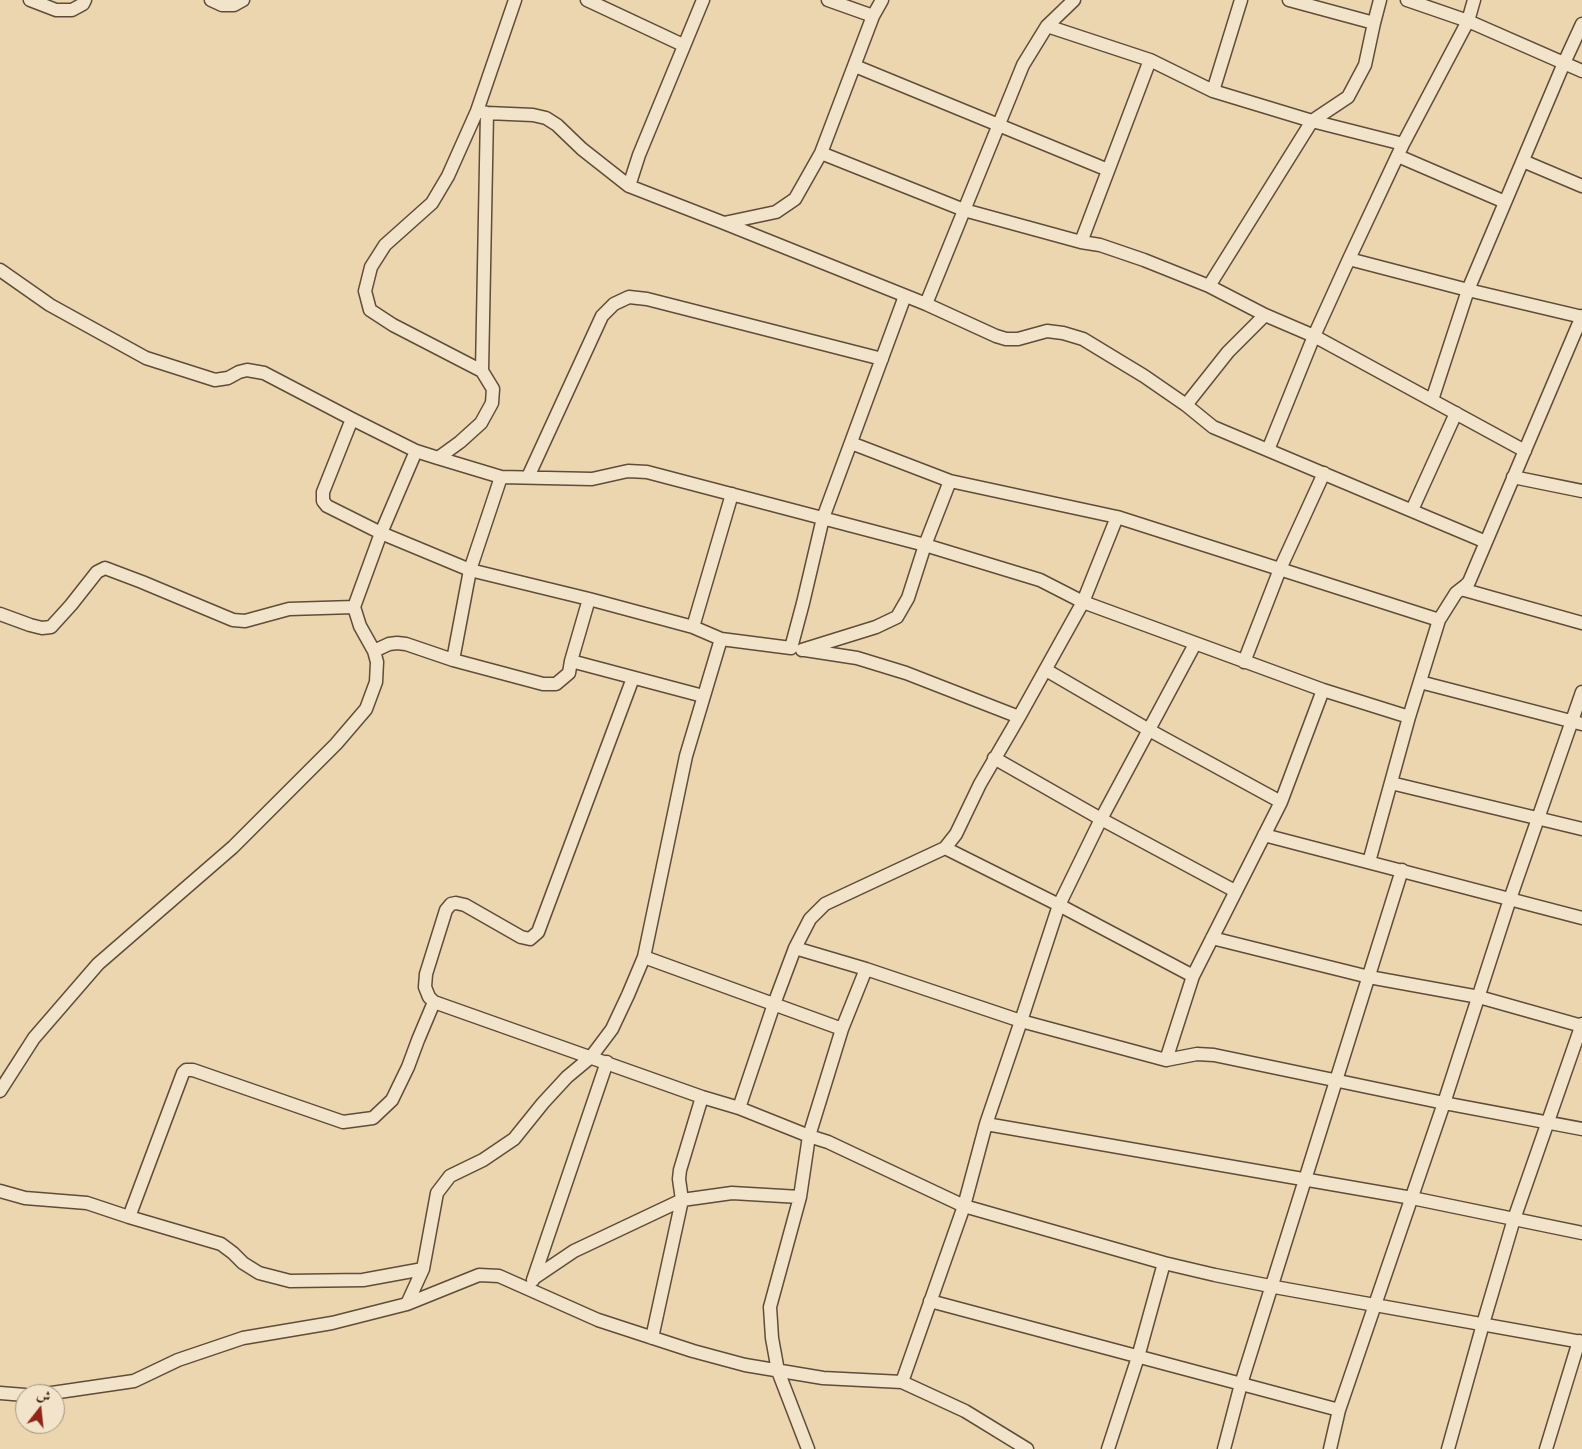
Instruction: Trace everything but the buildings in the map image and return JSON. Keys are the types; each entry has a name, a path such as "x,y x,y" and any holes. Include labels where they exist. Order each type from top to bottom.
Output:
{"street":[{"path":"30,0 56,10 72,10 83,4 85,0"},
{"path":"211,0 222,5 234,5 243,0"},
{"path":"438,458 460,442 480,423 492,403 493,389 482,371 393,325 370,310 365,291 371,267 385,245 432,203 482,112 515,0"},
{"path":"587,0 683,45"},
{"path":"629,186 639,155 703,0"},
{"path":"828,0 873,16"},
{"path":"724,223 776,212 795,199 820,153 873,16 882,0"},
{"path":"926,304 1023,65 1047,26 1074,0"},
{"path":"1213,91 1241,0"},
{"path":"1289,0 1374,23"},
{"path":"1209,286 1312,121 1348,97 1365,65 1380,0"},
{"path":"1407,0 1468,21 1582,71"},
{"path":"1268,450 1314,336 1349,259 1401,150 1468,21 1474,0"},
{"path":"1432,400 1468,290 1582,24"},
{"path":"1047,26 1150,60 1213,91 1401,150 1505,202"},
{"path":"1081,242 1150,60"},
{"path":"855,66 1108,170"},
{"path":"482,112 533,115 546,118 557,125 582,149 629,186 926,304 996,336 1006,339 1018,339 1047,331 1063,333 1083,339 1144,376 1186,405 1213,427 1486,542"},
{"path":"482,112 482,371"},
{"path":"820,153 964,210 1081,242 1100,245 1209,286 1265,315 1314,336 1524,450"},
{"path":"1523,161 1582,186"},
{"path":"1349,259 1582,317 1468,582 1456,592 1439,620 1409,717 1369,862"},
{"path":"0,270 50,305 146,358 214,380 228,378 247,370 264,373 416,451 438,458 501,477 592,479 628,471 647,472 926,545 1040,580 1083,602 1194,644 1323,690 1409,717"},
{"path":"796,649 803,604 823,518 905,296"},
{"path":"528,477 602,316 614,304 629,297 647,299 882,359"},
{"path":"1186,405 1228,352 1265,315"},
{"path":"1412,510 1456,413"},
{"path":"352,419 323,492 323,501 327,506 381,533 470,570 693,627 721,639 857,658 906,673 1019,717"},
{"path":"851,443 950,481 1117,516 1439,620"},
{"path":"0,1092 34,1038 98,964 233,847 336,744 366,709 376,682 377,672 374,651 360,626 354,607 381,533 416,451"},
{"path":"1244,662 1280,569 1324,473"},
{"path":"454,660 470,570 501,477"},
{"path":"1513,477 1582,491"},
{"path":"796,649 876,628 897,616 908,598 950,481"},
{"path":"693,627 732,494"},
{"path":"739,1108 795,948 810,919 825,904 945,848 956,834 994,758 1046,670 1083,602 1117,516"},
{"path":"0,614 30,625 42,628 51,627 97,572 105,568 233,620 245,621 289,609 354,607"},
{"path":"1461,588 1582,622"},
{"path":"374,651 397,643 406,644 454,660 543,684 556,684 569,673 589,599"},
{"path":"407,1304 423,1269 437,1193 450,1176 483,1160 514,1139 567,1077 591,1057 612,1029 644,957 686,756 721,639"},
{"path":"902,1382 964,1206 986,1124 1059,905 1101,819 1194,644"},
{"path":"571,661 703,696"},
{"path":"1046,670 1149,730 1281,802"},
{"path":"632,678 538,932 530,939 521,937 465,905 451,904 446,910 426,974 425,988 429,997 434,1002 739,1108 828,1142 964,1206 1164,1263 1272,1286 1580,1341 1546,1449"},
{"path":"1420,682 1577,723"},
{"path":"1166,1060 1193,976 1281,802 1323,690"},
{"path":"1330,1449 1338,1410 1444,1103 1510,899 1538,817 1577,723 1582,692"},
{"path":"994,758 1101,819 1235,891"},
{"path":"1391,783 1582,828"},
{"path":"1264,835 1582,918"},
{"path":"945,848 1059,905 1193,976"},
{"path":"1224,1449 1241,1384 1304,1179 1402,870"},
{"path":"1212,938 1369,978 1478,997 1582,1025 1514,1219 1448,1449"},
{"path":"795,948 1021,1021 1166,1060 1206,1054 1582,1129"},
{"path":"644,957 842,1030"},
{"path":"808,1449 778,1371 772,1338 770,1307 800,1197 809,1136 842,1030 866,970"},
{"path":"129,1217 183,1073 186,1070 194,1070 342,1122 373,1118 392,1100 408,1067 434,1002"},
{"path":"532,1284 607,1062"},
{"path":"652,1338 682,1200 679,1179 680,1170 702,1096"},
{"path":"986,1124 1412,1198 1582,1233"},
{"path":"0,1191 25,1198 87,1203 221,1244 243,1263 259,1272 290,1281 363,1280 423,1269"},
{"path":"532,1284 574,1251 682,1200 732,1193 800,1197"},
{"path":"1108,1449 1138,1357 1164,1263"},
{"path":"65,1391 134,1381 178,1360 243,1338 332,1323 407,1304 479,1275 499,1276 532,1284 598,1320 745,1365 823,1378 902,1382 965,1411 1027,1449"},
{"path":"930,1301 1338,1410"},
{"path":"0,1393 15,1394"}]}
